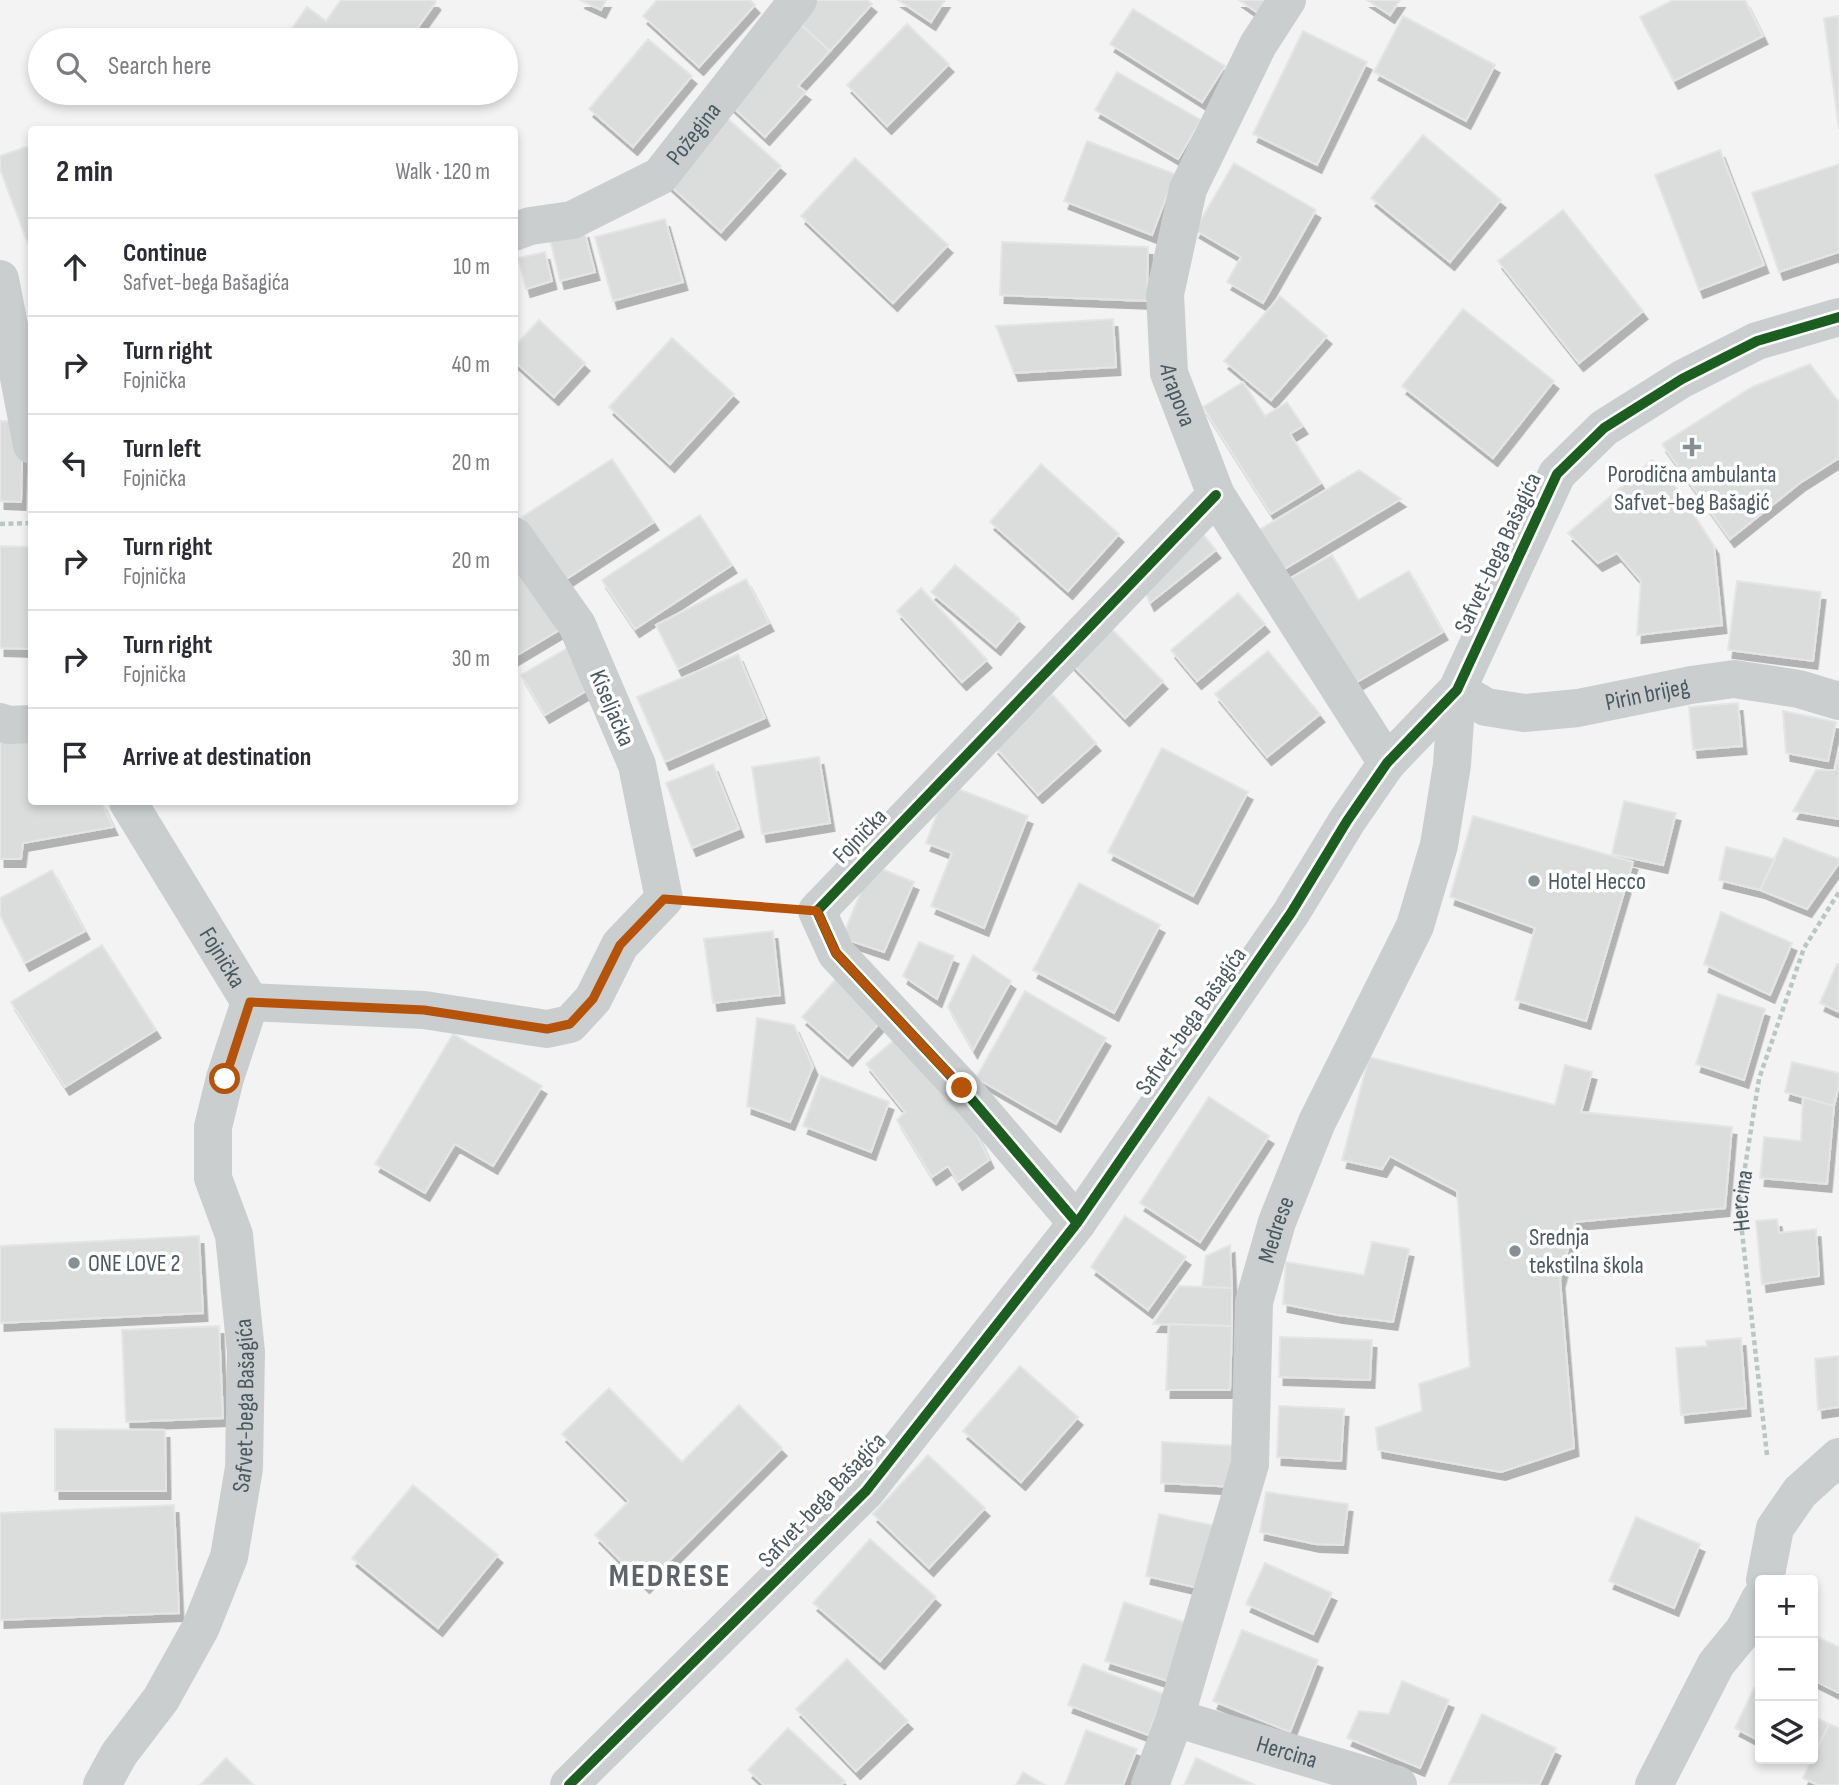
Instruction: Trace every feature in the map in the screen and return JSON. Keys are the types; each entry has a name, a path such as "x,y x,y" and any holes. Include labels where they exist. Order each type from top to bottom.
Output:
{"street":[{"name":"Požegina","path":"518,230 530,226 572,220 660,176 798,0"},
{"name":"Arapova","path":"1287,0 1258,46 1188,190 1165,294 1169,373 1216,495 1387,762"},
{"path":"0,279 28,423"},
{"name":"Safvet-bega Bašagića","path":"569,1785 866,1491 1077,1223 1291,913 1347,821 1387,762 1457,690 1557,474 1604,428 1682,379 1756,341 1839,317"},
{"name":"Fojnička","path":"817,911 1216,495"},
{"name":"Kiseljačka","path":"518,542 576,625 637,765 664,899"},
{"name":"Pirin brijeg","path":"1457,690 1486,707 1524,713 1578,708 1690,685 1734,679 1799,689 1839,701"},
{"name":"Medrese","path":"1150,1785 1175,1718 1250,1464 1254,1302 1277,1222 1317,1122 1415,926 1439,845 1452,765 1457,690"},
{"path":"0,722 8,725 28,724"},
{"name":"Fojnička","path":"130,805 250,1002 424,1010 547,1029 570,1024 593,999 620,945 664,899"},
{"path":"817,911 836,953 962,1088 1077,1223"},
{"name":"Safvet-bega Bašagića","path":"102,1785 120,1754 161,1699 201,1627 229,1557 244,1468 246,1352 234,1235 213,1178 213,1127 225,1079 250,1002"},
{"path":"1766,1575 1775,1528 1800,1492 1839,1457"},
{"path":"1654,1785 1716,1664 1744,1630 1755,1609"},
{"name":"Hercina","path":"1175,1718 1398,1785"}],"path":[{"path":"0,524 28,523"},
{"path":"664,899 817,911"}],"building":[{"path":"341,0 436,2 418,28 292,28 307,7 326,21"},
{"path":"580,0 606,0 601,10"},
{"path":"657,0 750,0 755,5 699,67 643,16"},
{"path":"817,0 867,0 872,4 830,51 797,21"},
{"path":"898,0 945,0 931,22"},
{"path":"1239,0 1267,0 1258,13"},
{"path":"1367,0 1400,0 1390,15"},
{"path":"1673,0 1745,0 1763,36 1674,81 1640,17"},
{"path":"1133,9 1225,66 1202,102 1110,44"},
{"path":"1403,16 1495,65 1466,121 1374,72"},
{"path":"1839,16 1839,129 1824,18"},
{"path":"797,21 830,51 798,86 806,92 765,137 725,100"},
{"path":"907,24 949,64 887,126 847,85"},
{"path":"1303,31 1367,62 1317,165 1253,134"},
{"path":"648,39 692,76 633,147 589,109"},
{"path":"1117,72 1201,120 1178,159 1095,110"},
{"path":"727,118 781,166 721,232 667,183"},
{"path":"1423,135 1501,200 1450,262 1371,198"},
{"path":"1087,141 1175,174 1152,235 1064,201"},
{"path":"28,146 28,244 0,169 0,156"},
{"path":"1720,150 1764,265 1699,290 1655,175"},
{"path":"855,158 948,245 893,303 801,216"},
{"path":"1234,163 1316,210 1263,303 1227,282 1241,257 1195,230"},
{"path":"1839,164 1839,252 1779,272 1752,193"},
{"path":"1563,210 1643,311 1579,363 1498,261"},
{"path":"665,219 683,282 613,301 595,237"},
{"path":"584,230 595,272 560,281 550,239"},
{"path":"1002,242 1148,247 1147,301 1000,295"},
{"path":"545,252 552,281 526,289 518,258"},
{"path":"1280,296 1327,336 1271,400 1224,361"},
{"path":"1463,309 1554,381 1493,458 1402,386"},
{"path":"1113,319 1116,367 1014,373 996,326"},
{"path":"539,320 585,363 554,397 518,365 518,343"},
{"path":"672,338 734,394 670,464 609,407"},
{"path":"1810,364 1839,402 1839,458 1800,483 1730,539 1662,444 1752,387"},
{"path":"1243,382 1265,416 1287,402 1303,426 1290,434 1321,483 1271,514 1203,407"},
{"path":"0,421 23,421 21,502 0,501"},
{"path":"612,459 654,522 563,581 522,517"},
{"path":"1652,460 1663,467 1714,546 1722,625 1637,635 1641,581 1617,553 1598,563 1568,533"},
{"path":"1041,464 1119,534 1068,591 990,522"},
{"path":"1359,470 1401,499 1278,573 1254,533"},
{"path":"700,515 732,565 635,629 602,580"},
{"path":"1201,532 1216,550 1150,603 1140,581"},
{"path":"0,546 28,547 28,649 0,648"},
{"path":"1332,555 1358,600 1409,571 1443,632 1345,689 1284,582"},
{"path":"955,565 1020,619 996,647 931,592"},
{"path":"518,571 561,629 518,655"},
{"path":"746,579 769,623 678,669 656,625"},
{"path":"1737,581 1821,592 1813,661 1728,650"},
{"path":"921,588 987,660 962,682 897,611"},
{"path":"1238,593 1265,624 1197,681 1171,650"},
{"path":"1105,622 1163,681 1125,718 1067,659"},
{"path":"569,647 593,687 545,715 521,675"},
{"path":"1268,651 1320,714 1267,757 1215,694"},
{"path":"738,654 765,718 665,762 637,697"},
{"path":"1052,694 1096,743 1038,795 994,746"},
{"path":"1738,703 1742,746 1693,750 1689,707"},
{"path":"1783,711 1836,722 1828,761 1786,753"},
{"path":"0,737 28,737 28,805 102,805 113,827 23,843 21,859 0,859"},
{"path":"1162,748 1248,792 1193,896 1108,852"},
{"path":"1839,755 1839,819 1793,811 1816,770 1835,770"},
{"path":"819,757 830,823 762,834 752,767"},
{"path":"713,764 739,829 692,848 666,783"},
{"path":"948,785 1028,816 984,928 931,906 952,853 926,843"},
{"path":"1624,801 1676,813 1663,865 1612,854"},
{"path":"1473,816 1633,862 1586,1021 1515,1000 1535,928 1450,897"},
{"path":"1784,838 1839,859 1839,863 1807,909 1760,890"},
{"path":"1726,847 1775,859 1760,890 1719,880"},
{"path":"872,865 914,882 884,952 842,938"},
{"path":"52,870 85,931 25,963 0,915 0,898"},
{"path":"1079,883 1160,925 1114,1013 1033,970"},
{"path":"1721,912 1792,943 1770,995 1704,964"},
{"path":"773,931 780,995 713,1003 704,939"},
{"path":"919,942 954,956 937,999 903,976"},
{"path":"102,945 156,1030 65,1087 11,1002"},
{"path":"973,955 1011,981 973,1050 948,1007"},
{"path":"1839,964 1839,1012 1820,1003"},
{"path":"837,978 883,1019 848,1058 802,1017"},
{"path":"1025,991 1106,1038 1056,1124 976,1078"},
{"path":"1718,994 1765,1009 1744,1080 1696,1064"},
{"path":"757,1018 794,1025 813,1067 790,1122 747,1106"},
{"path":"453,1034 542,1086 493,1166 455,1144 425,1193 375,1164"},
{"path":"899,1036 957,1093 989,1160 958,1182 948,1166 932,1177 897,1120 905,1112 866,1064"},
{"name":"Srednja tekstilna škola","path":"1369,1057 1555,1105 1565,1065 1592,1072 1581,1112 1732,1127 1725,1208 1575,1222 1560,1280 1574,1448 1501,1472 1378,1450 1376,1428 1422,1411 1419,1384 1470,1367 1457,1191 1390,1156 1382,1169 1342,1160"},
{"path":"1792,1062 1839,1073 1834,1106 1785,1092"},
{"path":"821,1076 889,1102 871,1152 803,1126"},
{"path":"1209,1097 1269,1136 1200,1242 1140,1203"},
{"path":"1803,1097 1834,1106 1827,1184 1760,1178 1764,1137 1801,1141"},
{"path":"1125,1216 1186,1257 1148,1310 1091,1267"},
{"path":"1777,1219 1779,1233 1816,1229 1819,1276 1762,1284 1756,1221"},
{"path":"199,1236 203,1313 0,1323 0,1246"},
{"path":"1372,1242 1409,1249 1393,1322 1283,1304 1286,1262 1364,1275"},
{"path":"1230,1245 1232,1288 1202,1287 1206,1256"},
{"path":"1179,1286 1232,1288 1232,1326 1153,1324"},
{"path":"1169,1324 1232,1326 1230,1390 1166,1390"},
{"path":"219,1326 223,1418 126,1422 122,1330"},
{"path":"1280,1337 1372,1340 1370,1380 1279,1377"},
{"path":"1741,1338 1746,1408 1681,1415 1676,1348 1707,1346 1706,1341"},
{"path":"1839,1356 1839,1407 1818,1410 1815,1359"},
{"path":"1020,1366 1078,1417 1021,1482 963,1431"},
{"path":"609,1388 682,1462 739,1405 782,1448 645,1585 595,1535 629,1501 562,1434"},
{"path":"1279,1406 1344,1409 1341,1461 1277,1457"},
{"path":"55,1429 165,1430 166,1491 55,1491"},
{"path":"1162,1442 1237,1446 1235,1487 1161,1483"},
{"path":"928,1455 985,1508 929,1568 873,1514"},
{"path":"413,1485 498,1555 438,1628 352,1558"},
{"path":"1266,1492 1348,1504 1343,1545 1315,1544 1260,1532"},
{"path":"174,1505 179,1613 0,1620 0,1513"},
{"path":"1159,1514 1216,1526 1203,1589 1146,1576"},
{"path":"1636,1517 1700,1544 1674,1608 1609,1581"},
{"path":"870,1539 936,1597 880,1661 813,1603"},
{"path":"1265,1563 1332,1593 1313,1634 1246,1604"},
{"path":"1124,1602 1190,1624 1171,1682 1105,1661"},
{"path":"1242,1630 1318,1660 1290,1732 1213,1701"},
{"path":"1818,1637 1839,1647 1839,1693 1818,1682"},
{"path":"847,1659 908,1721 856,1771 796,1709"},
{"path":"1083,1664 1164,1694 1148,1735 1068,1705"},
{"path":"1402,1681 1449,1700 1420,1768 1347,1738 1359,1711 1389,1714"},
{"path":"1754,1688 1755,1738 1735,1728"},
{"path":"1482,1714 1556,1748 1539,1785 1449,1784"},
{"path":"1818,1718 1829,1724 1818,1747"},
{"path":"1829,1724 1839,1728 1839,1785 1818,1785 1803,1778 1810,1764 1818,1764 1818,1747"},
{"path":"788,1728 845,1781 841,1785 764,1785 748,1770"},
{"path":"1086,1730 1137,1749 1123,1785 1065,1785"},
{"path":"226,1758 254,1785 200,1785"},
{"path":"1196,1758 1255,1785 1184,1785"},
{"path":"1023,1772 1045,1785 1016,1785"}],"cycle path":[{"path":"569,1785 866,1491 1077,1223 1291,913 1347,821 1387,763 1457,690 1557,474 1604,428 1682,379 1757,341 1839,317"},
{"path":"1077,1223 962,1088 836,953 817,911 1216,495"}],"place":[{"name":"Porodična ambulanta Safvet-beg Bašagić","path":"1692,447"},
{"name":"Hotel Hecco","path":"1534,881"},
{"name":"Srednja tekstilna škola","path":"1515,1251"},
{"name":"ONE LOVE 2","path":"74,1263"}],"district":[{"name":"MEDRESE","path":"670,1576"}],"route":[{"path":"225,1079 250,1002 424,1010 547,1029 570,1024 593,999 620,945 664,899 817,911 836,953 962,1088"}]}
